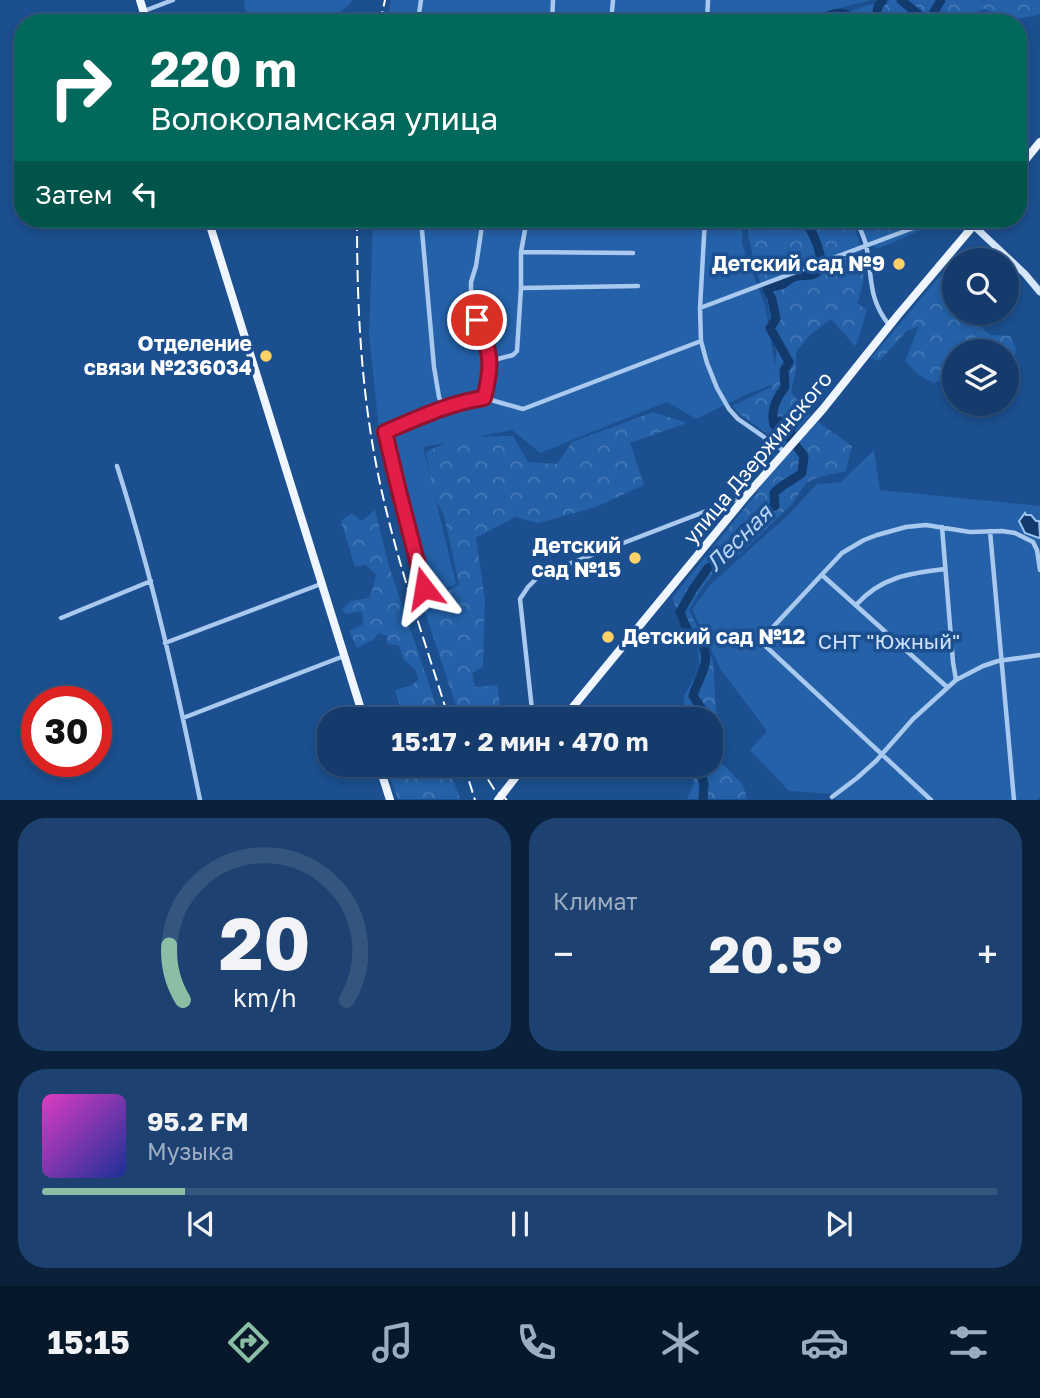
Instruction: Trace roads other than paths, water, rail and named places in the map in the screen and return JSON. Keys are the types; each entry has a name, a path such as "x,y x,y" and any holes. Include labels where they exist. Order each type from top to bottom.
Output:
{"main road":[{"path":"140,0 145,14"},
{"path":"1027,158 1040,142"},
{"path":"211,228 361,707"},
{"name":"улица Дзержинского","path":"573,707 971,228"},
{"path":"982,228 1040,292"},
{"path":"383,777 389,799"},
{"path":"498,800 516,777"}],"street":[{"path":"144,11 173,0"},
{"path":"419,14 421,0"},
{"path":"422,228 433,367 443,408"},
{"path":"482,228 471,282 471,304 486,339 490,361 484,398"},
{"path":"490,361 513,355 517,351 521,253 525,228"},
{"path":"705,228 701,341 707,363 729,409 738,419 785,452"},
{"path":"859,228 866,246 875,304 889,326"},
{"path":"701,308 913,228"},
{"path":"521,253 633,253"},
{"path":"521,288 638,286"},
{"path":"424,588 385,432 463,401 484,398 523,409 701,341"},
{"path":"117,466 151,581 200,800"},
{"path":"532,707 520,599 540,575 747,495"},
{"path":"931,800 760,641 842,553 864,540 906,527 926,525 970,532 1015,533 1033,542 1040,570"},
{"path":"942,527 956,680"},
{"path":"990,531 1014,800"},
{"path":"856,605 872,590 893,580 914,572 945,569"},
{"path":"822,575 947,688"},
{"path":"61,618 151,581"},
{"path":"165,643 322,584"},
{"path":"832,797 857,778 913,719 956,680 984,666 1040,655"},
{"path":"183,718 344,656"}],"waterway":[{"name":"Лесная","path":"877,14 883,0"},
{"name":"Лесная","path":"901,0 918,14"},
{"name":"Лесная","path":"933,14 941,0"},
{"name":"Лесная","path":"832,14 846,14"},
{"name":"Лесная","path":"701,707 693,696 706,657 702,643 689,632 680,612 708,568 716,564 723,555 733,551 739,534 745,527 754,523 761,513 775,506 774,493 802,473 804,456 789,437 793,423 781,421 774,425 773,420 775,404 785,387 784,371 789,362 770,328 776,319 767,289 819,270 820,256 810,228"},
{"name":"Лесная","path":"702,777 703,800"}],"railway":[{"path":"382,14 385,0"},
{"path":"357,228 360,336 374,453 398,554 445,707"},
{"path":"468,777 475,800"},
{"path":"486,777 494,789 507,800"}],"place":[{"name":"Детский сад №9","path":"899,264"},
{"name":"Отделение связи №236034","path":"266,356"},
{"name":"Детский сад №15","path":"635,558"},
{"name":"Детский сад №12","path":"608,637"}],"park label":[{"name":"СНТ \"Южный\"","path":"889,642"}]}
